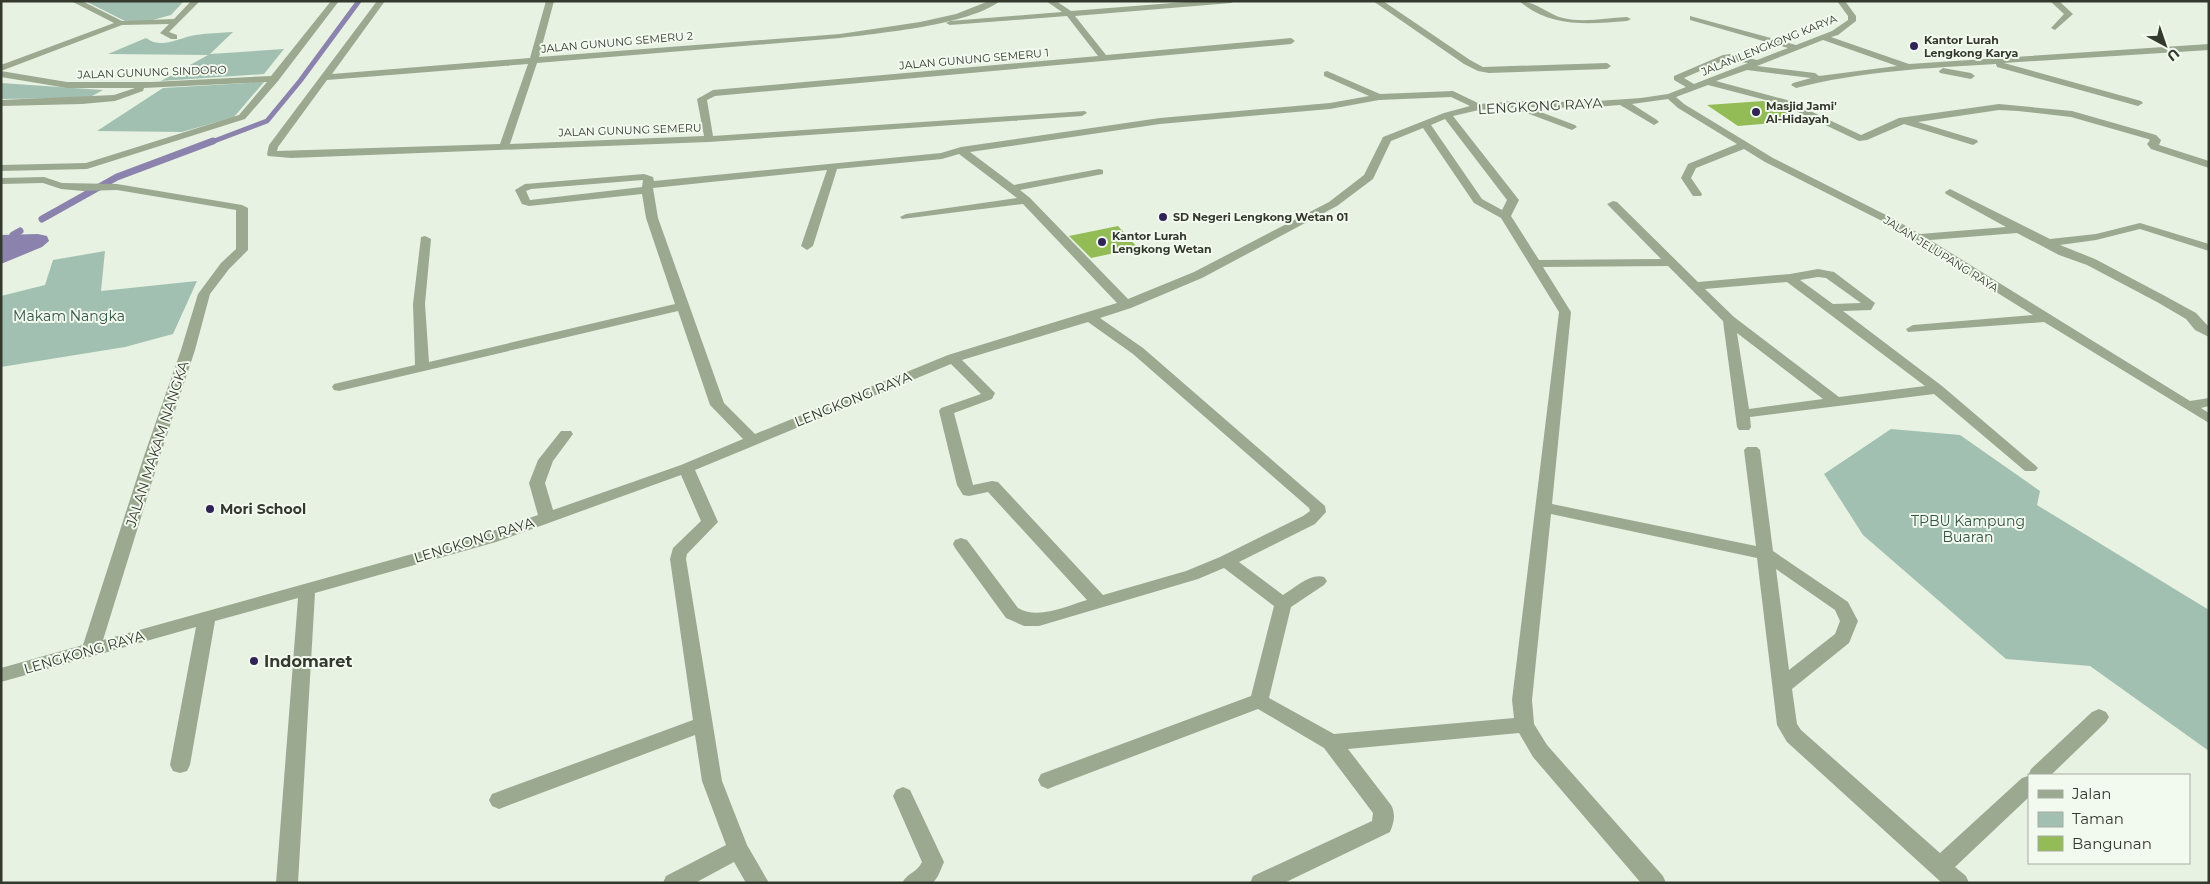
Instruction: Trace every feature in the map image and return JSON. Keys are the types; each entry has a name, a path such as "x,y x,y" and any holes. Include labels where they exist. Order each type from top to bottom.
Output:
{"street":[{"path":"75,1 121,23"},
{"path":"174,37 164,33 196,1"},
{"path":"1,168 87,166 242,117 275,79 335,1"},
{"path":"279,89 344,1"},
{"path":"329,74 381,1"},
{"path":"504,147 534,58 550,1"},
{"name":"JALAN GUNUNG SEMERU 2","path":"534,58 840,30 918,19 977,1"},
{"name":"JALAN GUNUNG SEMERU 2","path":"876,25 909,26 959,14 996,1"},
{"path":"1050,1 1070,15 1104,58"},
{"path":"1377,1 1466,62 1490,70 1607,66"},
{"path":"1393,1 1490,70"},
{"path":"1523,1 1551,17 1563,20 1575,22 1627,19"},
{"name":"JALAN LENGKONG KARYA","path":"1670,96 1793,47 1835,33 1852,21 1852,16 1841,1"},
{"path":"2054,1 2068,14 2055,28"},
{"name":"JALAN GUNUNG SEMERU 2","path":"329,74 840,36 909,26 1225,2"},
{"path":"1693,18 1793,47"},
{"path":"1,68 121,23 174,21"},
{"path":"1822,37 1909,68 1971,76"},
{"name":"JALAN GUNUNG SEMERU 1","path":"709,139 702,99 712,93 1291,41"},
{"path":"1796,84 1826,77 1909,68 2209,47"},
{"path":"1694,87 1677,78 1730,57 1757,62"},
{"path":"1989,62 2138,103"},
{"path":"1744,66 1826,77"},
{"name":"JALAN GUNUNG SINDORO","path":"1,74 68,85 151,85 275,79"},
{"name":"JALAN GUNUNG SEMERU","path":"329,74 273,147 272,154 291,155 709,139 1082,113"},
{"path":"1327,74 1379,97"},
{"path":"1708,82 1784,102 1859,138 1863,138 1899,121 1999,107 2064,113 2152,137 2156,140 2152,144 2155,147 2209,165"},
{"path":"1,103 82,101 115,98 151,85"},
{"path":"753,440 717,404 652,218 647,187 649,179 644,177 529,186 520,190 526,202 530,204 647,187 942,156 960,150 1160,121 1330,106 1379,97 1453,94 1479,107"},
{"name":"LENGKONG RAYA","path":"1,675 490,538 686,468 953,358 1126,305 1198,275 1333,204 1369,177 1387,139 1447,115 1479,107 1513,104 1582,105 1670,96"},
{"name":"JALAN JELUPANG RAYA","path":"1670,96 1681,106 1744,145 1918,238 2209,419"},
{"path":"1622,102 1654,122"},
{"path":"1513,104 1572,127"},
{"path":"1,181 44,180 61,186 254,118 261,113"},
{"path":"1447,115 1513,200 1505,216"},
{"path":"1905,121 1972,142"},
{"path":"1425,124 1478,201 1505,216 1564,312 1522,700 1524,725 1540,751 1655,883"},
{"path":"1697,194 1686,178 1692,166 1744,145"},
{"path":"960,150 1026,200 1126,305"},
{"path":"808,246 833,167"},
{"path":"1011,189 1099,172"},
{"path":"1464,179 1496,179"},
{"name":"JALAN MAKAM NANGKA","path":"61,186 83,188 117,187 242,208 242,250 224,266 204,294 188,350 152,456 92,650"},
{"path":"1950,192 2063,252 2091,262 2160,299 2190,316 2200,327 2209,333"},
{"path":"906,216 1026,200"},
{"path":"1613,204 1729,320 1836,402"},
{"path":"2048,243 2096,237 2140,226 2209,248"},
{"path":"1918,238 2019,229"},
{"path":"422,367 419,304 425,239"},
{"path":"1534,264 1672,262"},
{"path":"1695,286 1790,278 1818,273 1830,275 1869,303 1866,307 1829,308"},
{"path":"1790,278 1937,389 2030,468"},
{"path":"339,387 682,306"},
{"path":"961,544 1012,613 1024,620 1039,620 1192,575 1226,561 1309,520 1318,512 1317,506 1138,351 1090,317"},
{"path":"1913,329 2045,318"},
{"path":"1729,320 1743,420 1836,402 1937,389"},
{"path":"953,358 988,393 987,396 946,411 965,485 969,491 992,486 1099,602"},
{"path":"2188,406 2209,402"},
{"path":"547,517 538,484 546,460 566,434"},
{"path":"1752,450 1768,558 1787,725 1794,736 1958,883"},
{"path":"686,468 710,522 679,552 678,559 712,781 738,849 758,883"},
{"path":"1541,512 1768,558 1842,606 1849,621 1843,638 1782,686"},
{"path":"1226,561 1283,604"},
{"path":"1259,701 1283,604 1318,581"},
{"path":"287,883 308,589"},
{"path":"180,765 207,617"},
{"path":"1259,701 1331,742 1384,811 1382,826 1261,883"},
{"path":"1048,780 1259,701"},
{"path":"2039,774 2099,717"},
{"path":"499,800 704,724"},
{"path":"1331,742 1524,725"},
{"path":"1940,867 2028,785"},
{"path":"903,796 933,862 931,870 924,877 913,883"},
{"path":"674,883 738,849"}],"green space":[{"path":"85,1 184,1 171,15 149,21 125,21"},
{"path":"233,32 210,54 284,49 264,74 161,81 208,55 108,54 146,38 158,43 165,43 196,35"},
{"path":"264,82 234,117 182,132 97,131 163,88"},
{"path":"1,83 103,90 92,96 82,98 1,99"},
{"name":"Makam Nangka","path":"105,251 101,291 197,281 173,334 125,347 1,367 1,296 45,285 53,260"},
{"name":"TPBU Kampung Buaran","path":"1891,429 1960,435 2040,491 2037,505 2209,610 2209,751 2090,666 2006,659 1863,535 1824,474"}],"shaded area":[{"path":"38,234 47,236 49,241 42,247 1,264 1,235"}],"building":[{"name":"Masjid Jami' Al-Hidayah","path":"1763,101 1772,104 1800,121 1738,126 1707,105"},
{"name":"Kantor Lurah Lengkong Wetan","path":"1118,226 1138,248 1091,258 1069,236"}],"waterway":[{"path":"209,143 267,121 300,81 359,1"},
{"path":"42,219 117,177 213,141"},
{"path":"13,235 20,231"}],"place":[{"name":"Kantor Lurah Lengkong Karya","path":"1914,46"},
{"name":"Masjid Jami' Al-Hidayah","path":"1756,112"},
{"name":"SD Negeri Lengkong Wetan 01","path":"1163,217"},
{"name":"Kantor Lurah Lengkong Wetan","path":"1102,242"},
{"name":"Mori School","path":"210,509"},
{"name":"Indomaret","path":"254,661"}]}
